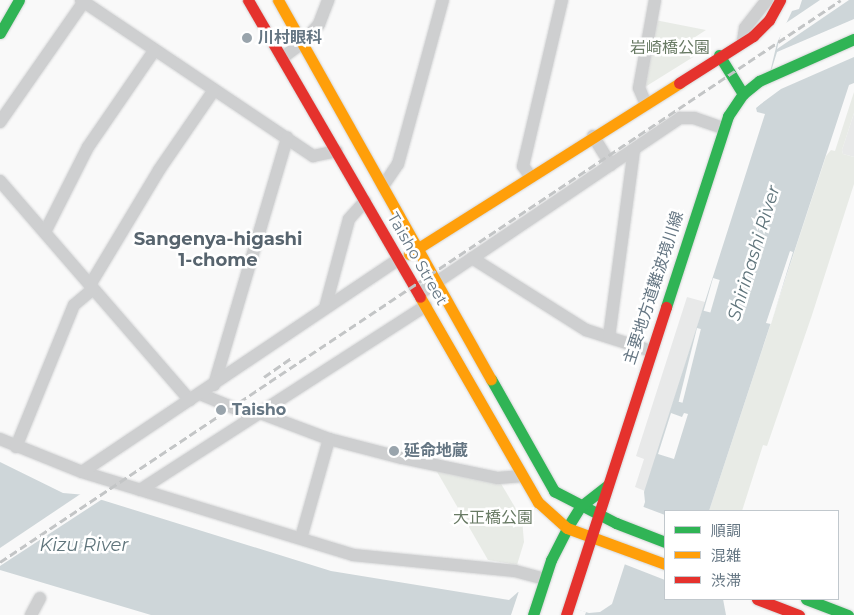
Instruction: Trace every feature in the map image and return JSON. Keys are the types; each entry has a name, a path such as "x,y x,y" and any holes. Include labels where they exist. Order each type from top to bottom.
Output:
{"main road":[{"path":"0,33 19,0"},
{"name":"Taisho Street","path":"248,0 426,306 522,476 538,502 567,528"},
{"name":"Taisho Street","path":"278,0 554,491 600,515 664,542"},
{"path":"398,260 760,30 780,0"},
{"name":"主要地方道難波境川線","path":"568,610 723,128 743,94 770,74 854,39"},
{"path":"719,55 743,94"},
{"path":"533,615 545,579 567,528 581,506 608,485"},
{"path":"567,528 664,564"},
{"path":"760,600 799,615"},
{"path":"809,600 848,615"}],"street":[{"path":"282,58 303,42 319,24 328,0"},
{"path":"383,186 398,164 443,0"},
{"path":"530,176 523,166 562,0"},
{"path":"645,102 639,88 655,0"},
{"path":"743,41 745,28 767,0"},
{"path":"0,122 84,1 154,51 314,156 336,151"},
{"path":"45,232 88,147 154,51"},
{"path":"16,446 74,305 91,287 158,170 214,90"},
{"path":"419,294 680,118 694,118 723,128"},
{"path":"593,136 611,165"},
{"path":"214,385 286,138"},
{"path":"609,337 634,150"},
{"path":"0,180 91,287 195,397 257,414 329,439 498,478 522,476"},
{"path":"325,308 349,219 364,201"},
{"path":"472,258 586,330 651,351"},
{"path":"82,472 398,260"},
{"path":"140,490 426,306"},
{"path":"301,538 329,439"},
{"path":"0,440 82,472 353,555 515,571 545,579"},
{"path":"30,615 40,598"}],"shaded area":[{"path":"854,113 854,157 843,154 842,150"},
{"path":"687,297 705,302 645,491 635,487 644,459 636,456"}],"green space":[{"name":"岩崎橋公園","path":"655,20 706,30 689,41 698,54 645,87"},
{"path":"854,92 854,113 842,150 843,154 854,157 854,184 767,446 763,445 742,510 709,510 826,156 831,150 835,151"},
{"name":"大正橋公園","path":"436,470 500,482 522,519 524,542 517,565 488,560"}],"water":[{"path":"802,0 854,0 854,83 849,85 709,510 664,510 664,600 723,600 726,615 151,615 0,570 0,462 63,493 86,495 331,571 509,600 518,592 589,613 600,612 612,604 645,502 644,492 765,114 757,112 756,108 763,102 777,43 792,11 799,9"}],"pier":[{"path":"820,0 849,0 777,49 783,25"},
{"path":"854,19 854,57 781,89 754,109 764,94 777,52"},
{"path":"790,251 793,252 771,324 766,323"},
{"path":"713,278 720,280 710,313 704,311"},
{"path":"697,328 701,329 682,403 679,402"},
{"path":"671,413 682,417 684,413 688,414 674,459 658,454"},
{"path":"82,493 104,498 0,566 0,548"},
{"path":"641,506 664,515 664,580 624,564"},
{"path":"519,591 586,612 585,615 511,615"}],"railway":[{"path":"0,562 841,0"},
{"path":"264,377 293,357"}],"traffic: fast":[{"path":"0,33 19,0"},
{"path":"666,307 728,116 743,94 759,81 854,39"},
{"path":"719,55 743,94"},
{"path":"491,379 554,491 616,523 664,542"},
{"path":"533,615 551,560 567,528 581,506 608,485"},
{"path":"809,600 848,615"}],"traffic: slow":[{"path":"278,0 491,379"},
{"path":"409,254 679,83"},
{"path":"420,297 538,502 567,528 664,564"}],"traffic: jam":[{"path":"248,0 420,297"},
{"path":"679,83 753,36 769,20 780,0"},
{"path":"566,615 666,307"},
{"path":"760,600 799,615"}],"place":[{"name":"川村眼科","path":"247,38"},
{"name":"Taisho","path":"221,410"},
{"name":"延命地蔵","path":"394,451"}],"district":[{"name":"Sangenya-higashi 1-chome","path":"218,250"}],"water label":[{"name":"Shirinashi River","path":"754,253"},
{"name":"Kizu River","path":"84,545"}]}
